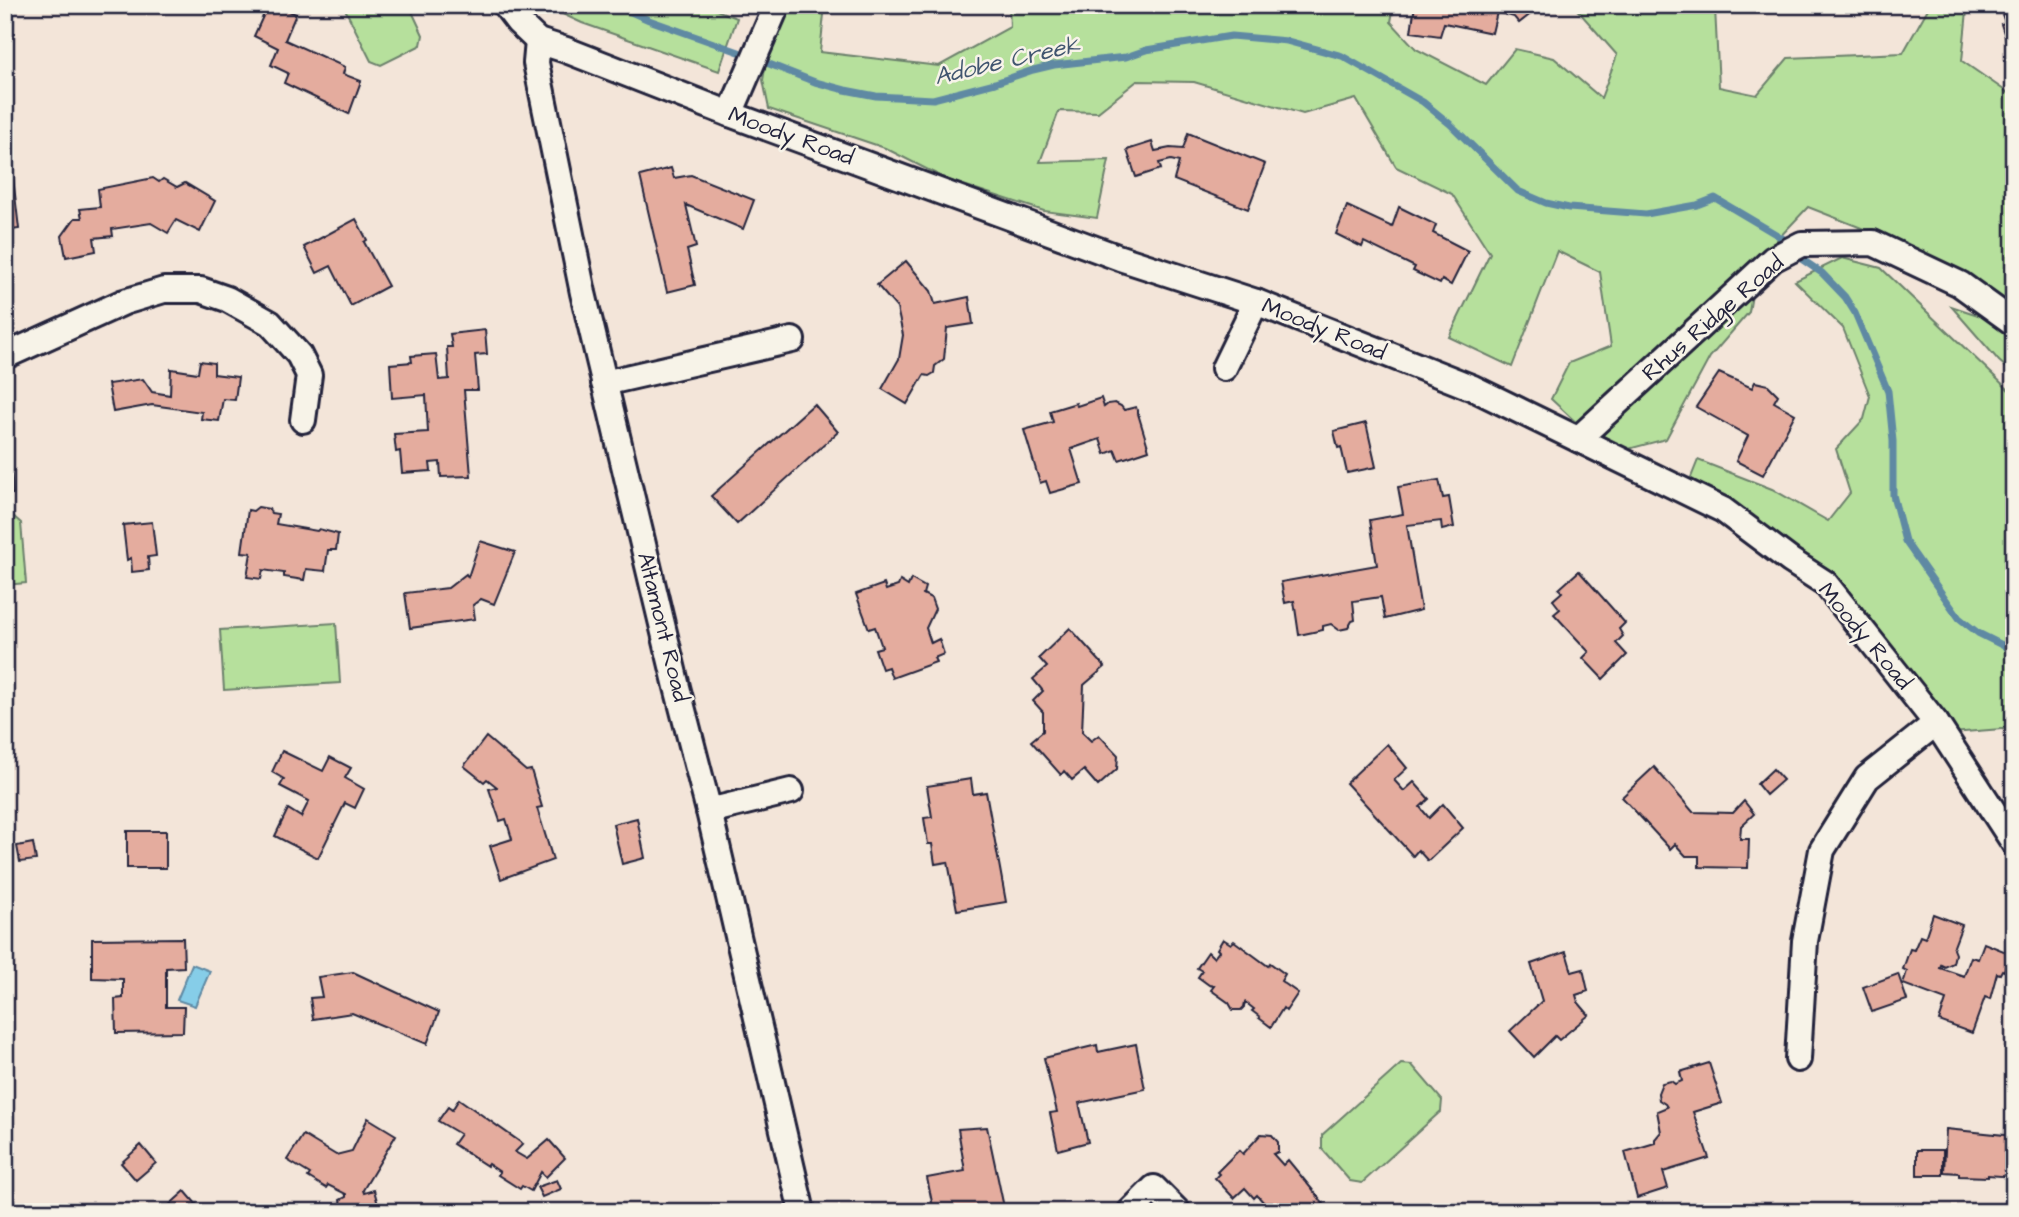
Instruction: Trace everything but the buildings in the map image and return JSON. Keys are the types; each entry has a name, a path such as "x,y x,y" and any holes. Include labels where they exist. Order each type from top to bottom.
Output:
{"street":[{"name":"Moody Road","path":"505,5 538,41 1119,258 1256,302 1473,388 1723,510 1825,583 1936,723 2014,843"},
{"path":"730,114 777,5"},
{"name":"Altamont Road","path":"538,41 536,63 583,293 673,673 709,811 802,1212"},
{"name":"Rhus Ridge Road","path":"1578,439 1773,259 1802,244 1873,243 1961,284 2014,323"},
{"path":"5,356 124,302 164,290 201,289 227,299 270,323 299,355 309,375 303,420"},
{"path":"1224,368 1256,302"},
{"path":"604,383 792,340"},
{"path":"1798,1059 1805,941 1822,850 1867,778 1936,723"},
{"path":"709,811 791,791"},
{"path":"1130,1212 1154,1188 1178,1212"}],"green space":[{"path":"343,5 409,5 423,35 421,45 381,65 371,61"},
{"path":"543,5 704,5 737,18 719,71 582,23"},
{"path":"776,5 825,5 820,52 939,66 1010,27 1009,5 1394,5 1391,22 1416,49 1486,85 1515,49 1554,58 1601,98 1617,55 1573,5 1719,5 1715,8 1719,87 1757,95 1788,58 1903,53 1930,5 1981,5 1967,11 1962,61 2014,97 2014,304 1864,229 1808,207 1758,260 1749,312 1710,357 1666,439 1610,454 1551,399 1569,363 1611,346 1600,272 1557,251 1512,367 1449,337 1490,253 1452,194 1396,167 1356,99 1303,114 1194,82 1137,81 1098,112 1059,111 1040,162 1109,160 1097,218 1044,211 948,180 885,148 769,109 763,80"},
{"path":"1842,258 1881,268 2014,395 2014,728 1952,733 1840,579 1688,485 1698,460 1772,489 1828,521 1850,493 1836,449 1864,419 1870,396 1843,328 1795,281"},
{"path":"1951,306 2014,327 2014,374 1999,361"},
{"path":"13,516 21,523 26,583 5,585 5,517"},
{"path":"336,623 340,683 224,690 220,630"},
{"path":"1401,1064 1412,1065 1442,1100 1441,1111 1362,1183 1350,1181 1322,1149 1322,1135"}],"water":[{"path":"192,964 210,971 195,1006 177,1000"}],"waterway":[{"name":"Adobe Creek","path":"615,5 739,52"},
{"name":"Adobe Creek","path":"759,60 815,82 845,90 876,96 933,99 1054,65 1126,57 1146,50 1231,36 1287,41 1342,56 1423,102 1450,124 1518,191 1546,203 1569,208 1646,214 1697,205 1715,198 1789,242"},
{"name":"Adobe Creek","path":"1797,256 1822,273 1845,297 1855,313 1888,391 1893,441 1893,495 1905,541 1959,618 1978,633 2014,651"}]}
